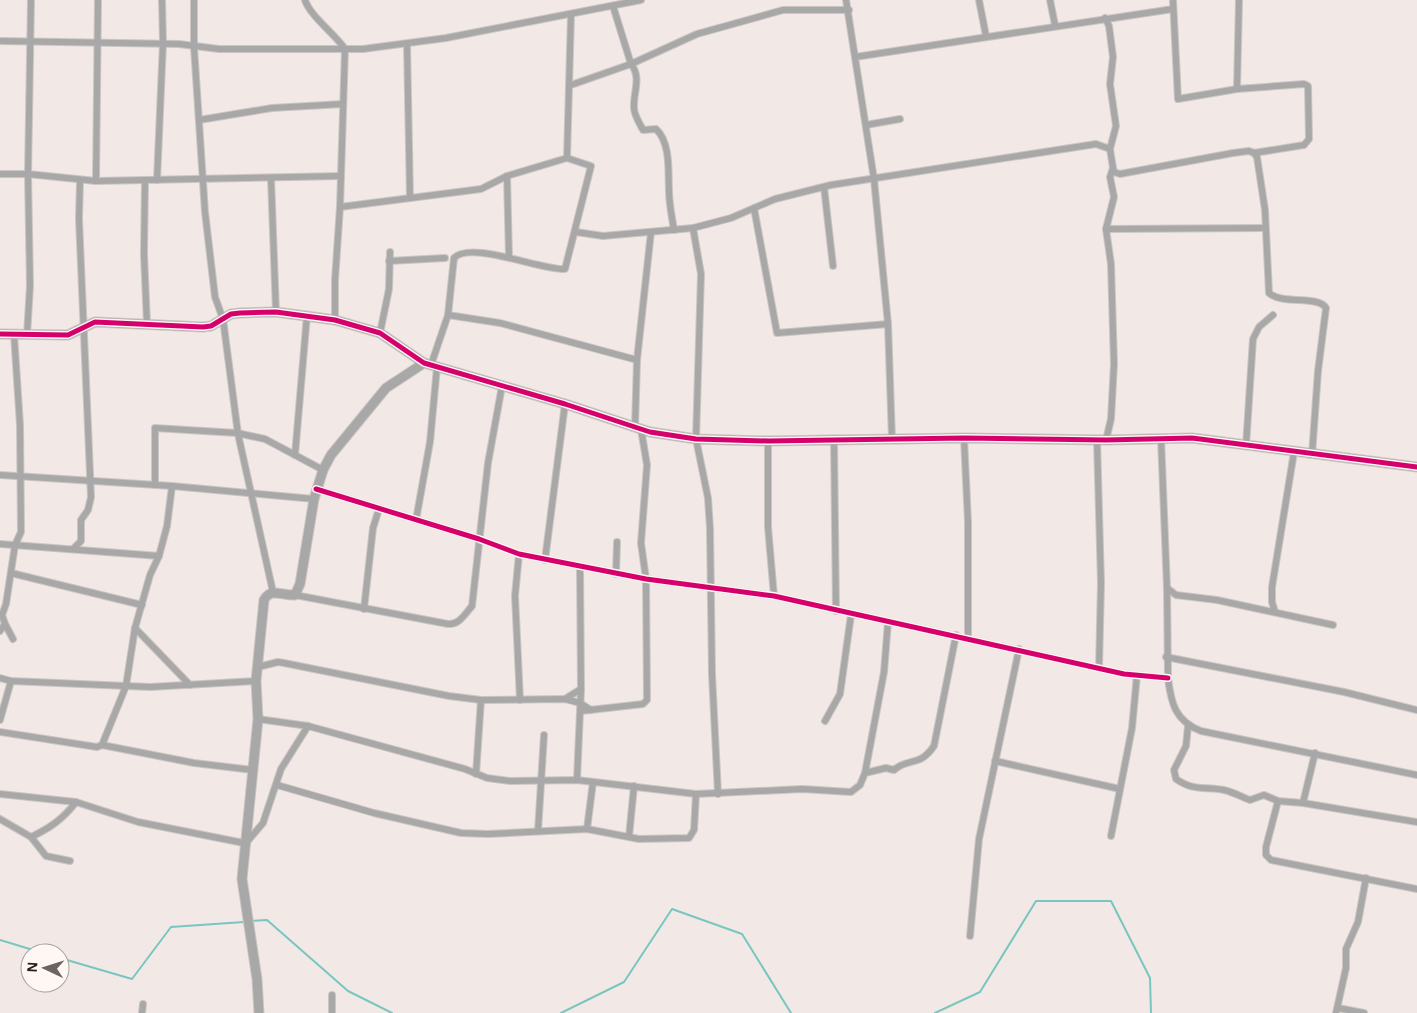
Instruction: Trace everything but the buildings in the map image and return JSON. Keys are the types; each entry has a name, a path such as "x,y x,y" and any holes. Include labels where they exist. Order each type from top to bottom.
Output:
{"street":[{"path":"27,334 30,286 28,174 31,0"},
{"path":"96,181 98,0"},
{"path":"157,180 163,43 162,0"},
{"path":"194,0 194,47 205,212 215,297 223,319 238,434 273,592"},
{"path":"305,0 309,8 335,34 345,49 335,320"},
{"path":"0,41 163,43 219,49 345,49 407,44 572,15 640,0"},
{"path":"846,0 874,179 888,324 892,439"},
{"path":"979,0 986,36"},
{"path":"1050,0 1055,25"},
{"path":"1106,18 1113,57 1110,84 1116,126 1110,149 1114,172 1120,174 1233,153 1249,151 1254,153 1307,144 1309,139 1308,86 1301,84 1238,89 1178,99 1172,0"},
{"path":"1238,89 1239,0"},
{"path":"613,6 631,64 636,70 634,109 643,130 647,132 656,128 660,132 666,151 670,174 668,190 674,230"},
{"path":"855,57 1055,25 1173,9"},
{"path":"571,85 631,64 697,34 783,10 849,10"},
{"path":"567,158 572,15"},
{"path":"407,44 410,198"},
{"path":"200,120 272,108 344,104"},
{"path":"866,125 900,119"},
{"path":"576,232 603,236 693,228 731,218 775,200 824,187 1096,144 1110,149"},
{"path":"1254,153 1257,157 1265,228 1269,293 1281,298 1320,302 1326,308 1318,371 1312,454"},
{"path":"340,207 481,189 506,176 567,158 590,164 592,167 565,269 509,257 478,253 457,255 454,258 448,315 431,365 430,442 416,520"},
{"path":"1099,668 1101,440 1111,419 1114,364 1111,264 1106,229 1114,197 1110,177 1113,168"},
{"path":"0,174 28,174 80,181 341,176"},
{"path":"506,176 509,257"},
{"path":"271,178 276,312"},
{"path":"73,549 81,541 81,520 88,510 91,497 79,219 80,181"},
{"path":"145,181 144,254 147,324"},
{"path":"824,187 833,266"},
{"path":"754,208 777,333 888,324"},
{"path":"693,228 701,274 696,439 708,498 718,794"},
{"path":"1106,229 1265,228"},
{"path":"581,711 643,704 647,700 646,579 641,543 647,465 638,428 637,360 651,232"},
{"path":"380,333 389,289 390,252"},
{"path":"389,260 445,258"},
{"path":"0,334 68,336 83,326 94,322 203,327 211,326 240,313 276,312 335,320 380,333 431,365 565,404 638,428 696,439 768,441 964,438 1101,440 1192,438 1417,467"},
{"path":"295,455 307,315"},
{"path":"448,315 500,323 637,360"},
{"path":"1246,446 1253,339 1259,327 1273,316"},
{"path":"13,639 4,624 1,614 11,573 15,545 21,532 21,476 14,334"},
{"path":"295,595 300,584 316,489 331,455 355,423 386,388 431,365"},
{"path":"259,1013 257,979 249,925 245,913 242,879 258,719 256,681 264,600 267,595 273,592 454,624 472,606 488,463 502,386"},
{"path":"545,560 565,404"},
{"path":"156,485 155,428 238,434 265,439 323,470"},
{"path":"964,438 968,522 968,638"},
{"path":"1161,438 1167,588 1166,656 1168,678 1176,710 1188,726 1201,731 1417,775"},
{"path":"834,440 836,611"},
{"path":"768,441 768,527 774,596"},
{"path":"1275,612 1272,602 1272,587 1294,452"},
{"path":"0,475 172,486 252,495 314,499"},
{"path":"102,745 126,686 135,628 150,575 159,556 167,526 172,486"},
{"path":"316,489 479,539 518,554 545,560 646,579 774,596 1099,668 1168,678"},
{"path":"364,609 374,528 379,509"},
{"path":"616,574 617,542"},
{"path":"0,544 159,556"},
{"path":"518,554 515,596 520,700"},
{"path":"577,780 581,711 580,567"},
{"path":"11,573 142,606"},
{"path":"1167,588 1176,594 1217,600 1333,625"},
{"path":"1167,598 1176,594"},
{"path":"825,721 840,694 851,614"},
{"path":"258,719 308,726 465,769 476,774 510,781 577,780 696,794 802,789 851,792 860,785 866,773 884,672 888,622"},
{"path":"0,631 4,624"},
{"path":"135,628 190,685"},
{"path":"866,773 886,768 894,770 899,766 922,760 934,746 956,635"},
{"path":"970,936 979,839 1019,649"},
{"path":"1166,656 1344,692 1417,710"},
{"path":"258,667 278,662 449,696 481,700 565,699 580,703 591,710"},
{"path":"1111,836 1132,728 1137,675"},
{"path":"0,678 11,681 126,686 256,681"},
{"path":"0,720 11,681"},
{"path":"565,699 581,689"},
{"path":"476,774 481,700"},
{"path":"244,844 262,823 277,785 281,769 308,726"},
{"path":"1188,726 1186,746 1174,770 1176,779 1186,786 1198,790 1225,790 1250,800 1264,795 1278,801 1303,803 1417,822"},
{"path":"0,732 97,747 102,745 194,763 253,770"},
{"path":"538,831 544,735"},
{"path":"1303,803 1314,753"},
{"path":"995,761 1120,789"},
{"path":"587,829 593,782"},
{"path":"277,785 374,813 461,833 488,834 587,829 657,840 689,838 694,830 696,794"},
{"path":"629,837 634,786"},
{"path":"0,794 76,802 138,822 244,844"},
{"path":"1278,801 1266,847 1266,855 1272,860 1417,889"},
{"path":"31,837 50,828 66,815 76,802"},
{"path":"0,818 31,837 46,856 70,861"},
{"path":"1364,1013 1337,1011 1346,968 1346,949 1358,922 1366,878"},
{"path":"332,995 332,1013"},
{"path":"142,1013 143,1004"}],"waterway":[{"path":"935,1013 980,992 1036,901 1111,901 1150,978 1151,1013"},
{"path":"561,1013 624,982 672,909 742,934 791,1013"},
{"path":"251,921 267,920 348,991 392,1013"},
{"path":"70,961 132,979 171,927 244,922"},
{"path":"0,940 20,946"}],"cycle path":[{"path":"0,334 68,335 95,322 203,327 211,326 231,314 276,312 335,320 380,333 424,363 565,404 650,432 696,439 768,441 964,438 1106,440 1192,438 1417,467"},
{"path":"316,489 479,539 519,554 646,579 774,596 1124,674 1168,678"}]}
